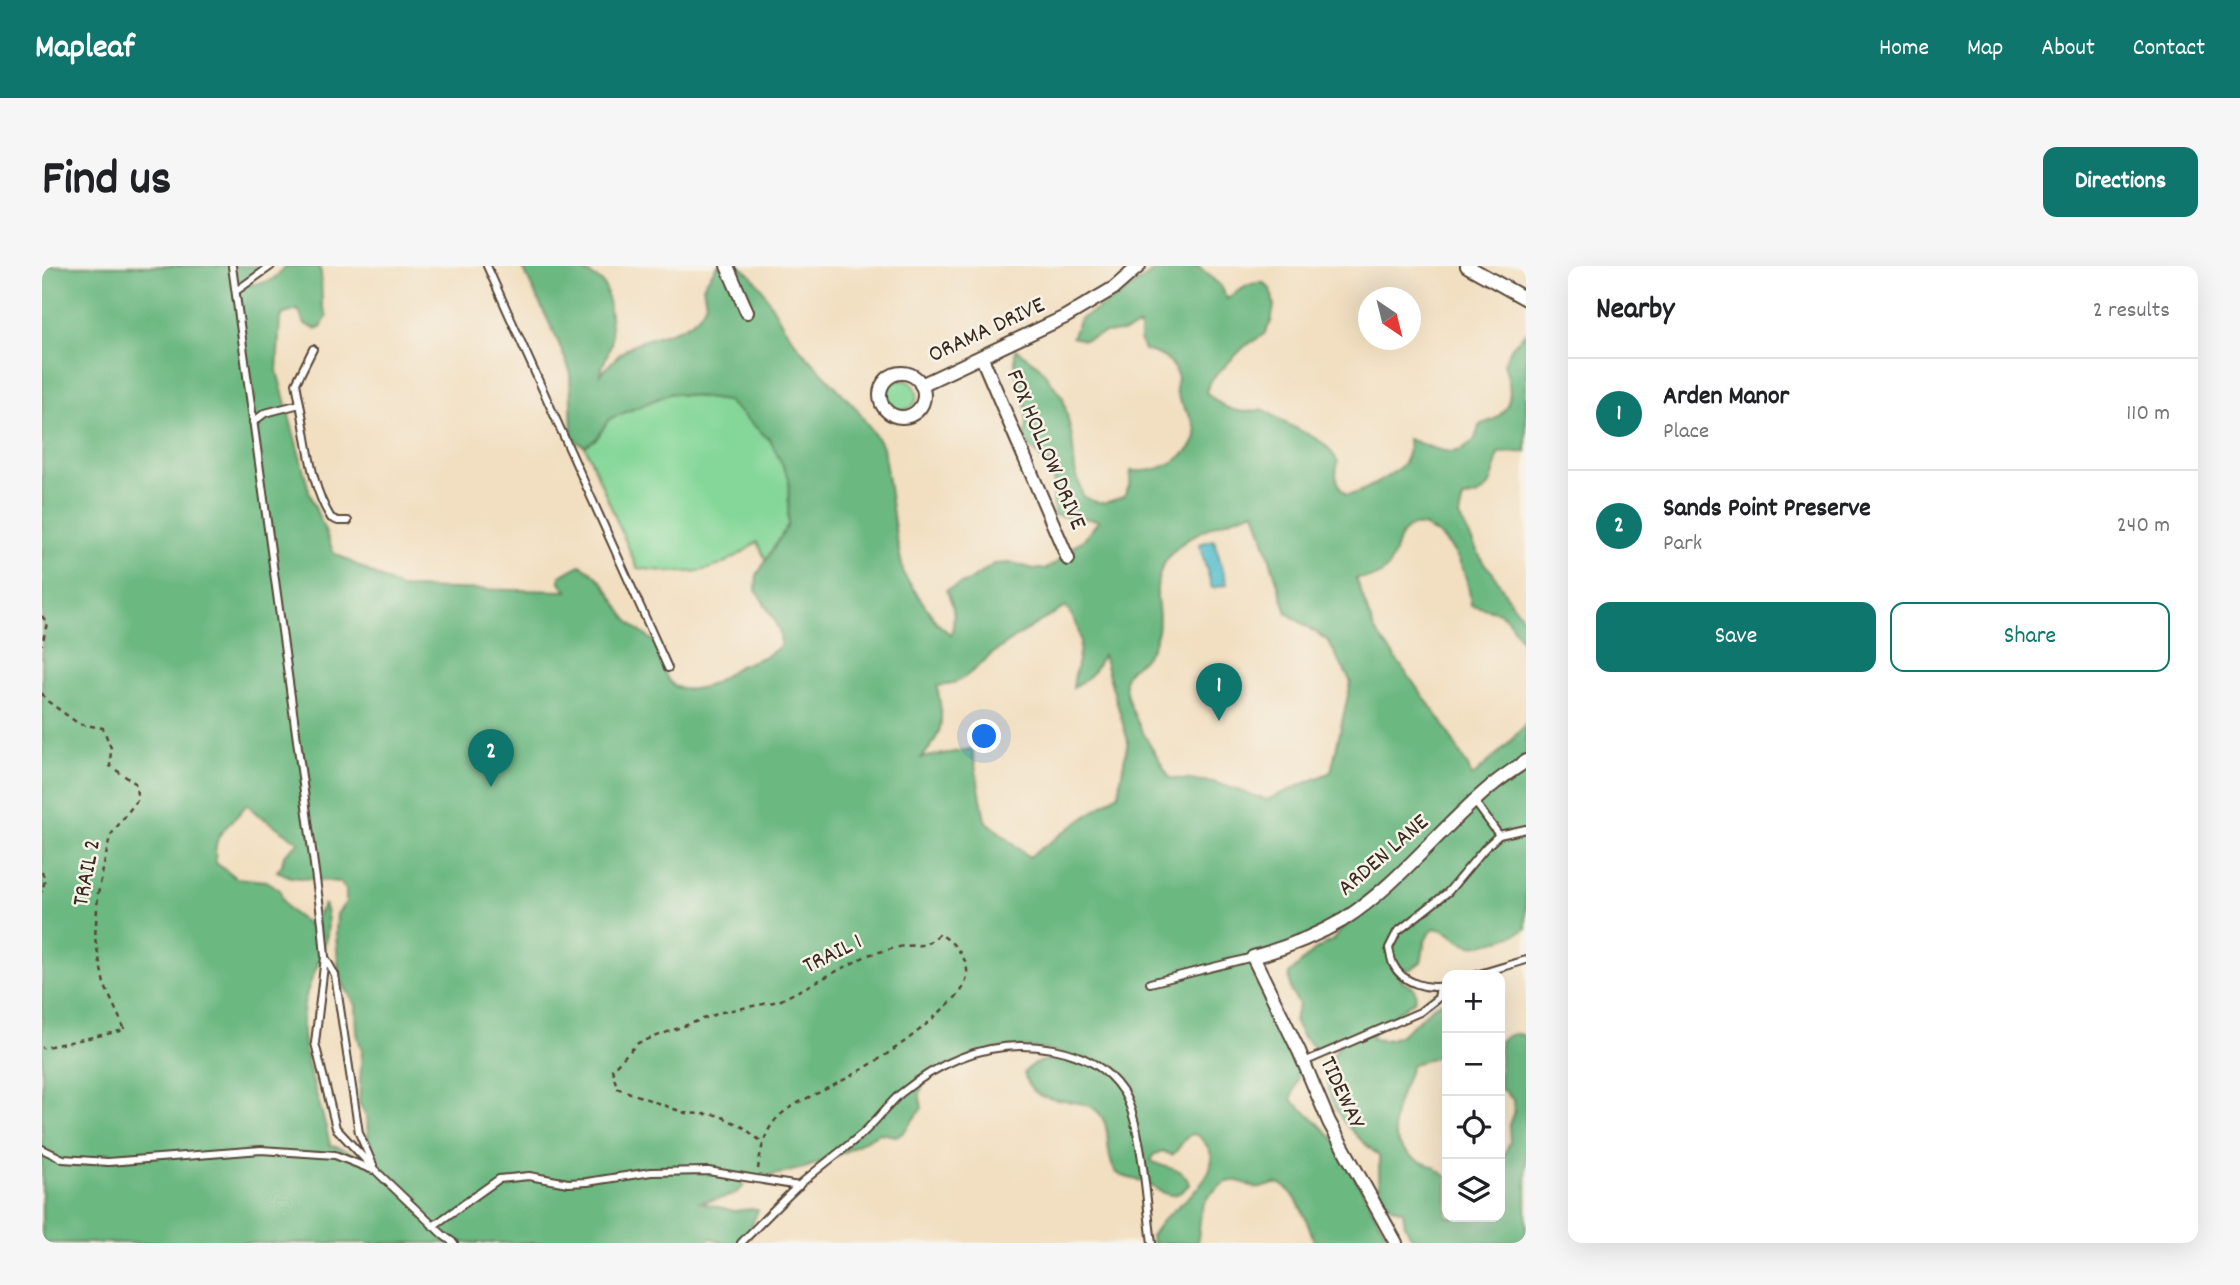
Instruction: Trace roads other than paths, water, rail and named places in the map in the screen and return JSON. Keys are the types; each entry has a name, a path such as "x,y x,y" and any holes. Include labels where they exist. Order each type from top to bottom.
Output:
{"street":[{"path":"727,266 747,312"},
{"name":"ORAMA DRIVE","path":"921,386 1065,317 1114,288 1139,266"},
{"path":"1467,266 1526,299"},
{"name":"FOX HOLLOW DRIVE","path":"982,358 1068,559"},
{"name":"ARDEN LANE","path":"1254,957 1296,945 1343,919 1370,899 1495,783 1526,761"},
{"name":"TIDEWAY","path":"1254,957 1304,1062 1328,1122 1396,1243"}],"lane":[{"path":"232,266 325,957 315,1043 336,1128 375,1170 454,1243"},
{"path":"236,291 271,266"},
{"path":"487,266 668,668"},
{"path":"313,349 296,383 315,478 331,518 348,521"},
{"path":"253,422 265,412 300,404"},
{"path":"1475,802 1499,835"},
{"path":"1442,986 1419,985 1406,978 1394,966 1388,948 1397,932 1448,892 1499,835 1526,829"},
{"path":"325,957 335,975 359,1133 375,1170"},
{"path":"1150,984 1254,957"},
{"path":"1493,970 1526,960"},
{"path":"1304,1062 1420,1012 1438,998 1442,988"},
{"path":"741,1243 799,1186 865,1131 900,1095 933,1071 968,1055 1004,1045 1031,1045 1066,1051 1090,1059 1122,1091 1134,1118 1152,1243"},
{"path":"42,1149 63,1159 108,1162 261,1150 335,1155 375,1170"},
{"path":"433,1226 499,1179 507,1178 529,1176 568,1183 651,1172 708,1171 799,1186"}],"water":[{"path":"1214,540 1227,584 1212,588 1199,544"}],"place":[{"name":"Arden Manor","path":"1219,721"},
{"name":"Sands Point Preserve","path":"491,787"}]}
